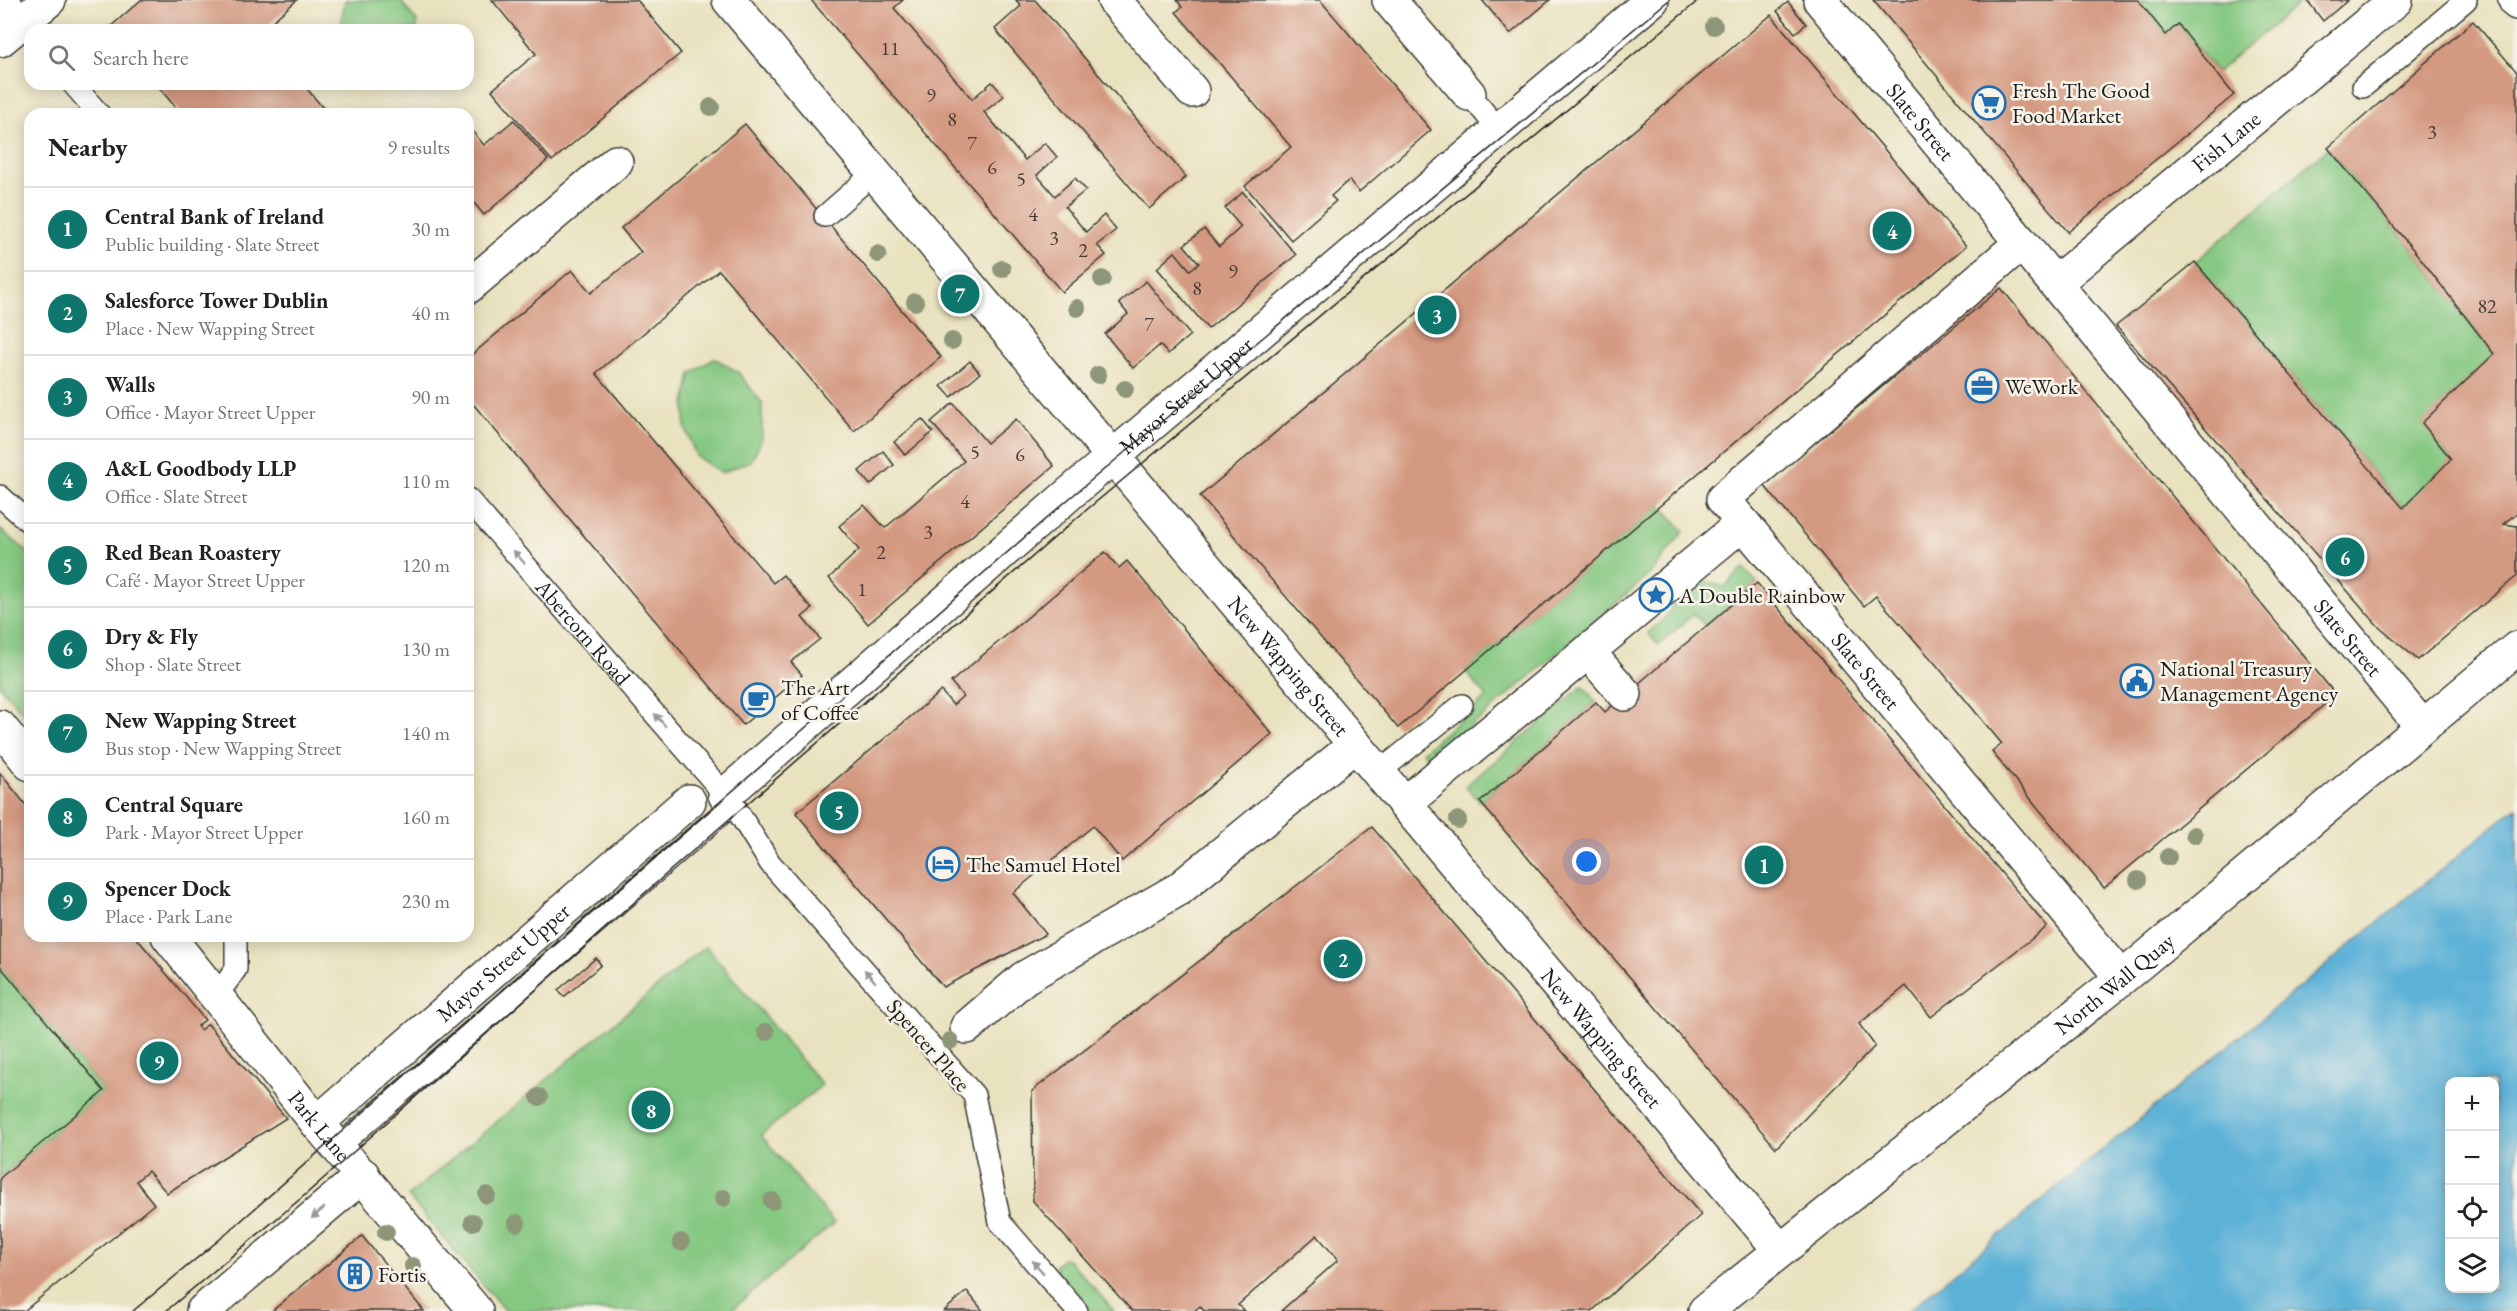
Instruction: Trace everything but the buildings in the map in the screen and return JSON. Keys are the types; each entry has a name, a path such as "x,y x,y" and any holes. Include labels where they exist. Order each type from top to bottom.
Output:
{"street":[{"path":"12,26 49,0"},
{"name":"New Wapping Street","path":"729,0 1780,1250"},
{"path":"1114,0 1192,92"},
{"path":"1389,0 1468,94"},
{"name":"Mayor Street Upper","path":"729,800 1113,456 1652,0"},
{"name":"Slate Street","path":"1820,0 2422,726"},
{"name":"Fish Lane","path":"2055,283 2396,0"},
{"path":"474,282 616,162"},
{"name":"Slate Street","path":"2020,244 1723,499 2122,978"},
{"path":"1404,804 1743,523"},
{"name":"North Wall Quay","path":"1705,1311 2122,978 2517,648"},
{"path":"1588,652 1625,694"},
{"path":"0,727 24,757"},
{"path":"967,1028 1024,978 1179,889 1354,745"},
{"name":"Mayor Street Upper","path":"317,1123 690,801"},
{"name":"Park Lane","path":"173,942 317,1123 477,1311"},
{"path":"203,1311 363,1175"}],"lane":[{"path":"2363,87 2466,0"},
{"path":"79,90 94,108"},
{"path":"1468,94 1498,130"},
{"path":"825,216 874,173"},
{"path":"0,496 24,518"},
{"name":"Abercorn Road","path":"474,506 729,800"},
{"path":"1378,773 1462,705"},
{"path":"338,1147 729,800"},
{"name":"Spencer Place","path":"729,800 752,831 770,863 974,1095 1000,1222 1077,1311"},
{"path":"216,997 236,969 236,942"}],"green space":[{"path":"345,0 400,0 417,22 417,24 341,24"},
{"path":"2138,0 2303,0 2217,72 2179,25 2166,35"},
{"path":"2328,148 2421,259 2494,354 2423,423 2451,460 2403,508 2195,262"},
{"path":"714,358 738,372 762,403 762,439 751,461 721,473 696,456 685,427 685,404 691,374"},
{"path":"1660,505 1684,531 1650,574 1431,761 1422,752 1487,697 1465,671"},
{"path":"0,529 24,549 24,714 0,686"},
{"path":"1744,568 1757,583 1705,626 1694,614 1658,645 1648,633 1667,616 1689,576 1724,587"},
{"path":"1583,686 1596,702 1480,802 1466,786"},
{"path":"706,946 822,1085 761,1135 834,1223 730,1311 505,1311 408,1196"},
{"path":"0,966 104,1091 0,1178"},
{"path":"1063,1258 1069,1260 1114,1311 1090,1311 1057,1272 1055,1266"}],"water":[{"path":"2517,807 2517,1311 1908,1311"}],"tram line":[{"path":"133,1311 225,1235 410,1071 1071,497 1669,0"},
{"path":"166,1311 305,1195 673,868 1084,512 1699,0"}],"place":[{"name":"Fresh The Good Food Market","path":"1989,103"},
{"name":"A&L Goodbody LLP","path":"1892,231"},
{"name":"New Wapping Street","path":"960,294"},
{"name":"Walls","path":"1437,315"},
{"name":"WeWork","path":"1982,386"},
{"name":"Dry & Fly","path":"2345,557"},
{"name":"A Double Rainbow","path":"1656,595"},
{"name":"National Treasury Management Agency","path":"2137,681"},
{"name":"The Art of Coffee","path":"758,700"},
{"name":"Red Bean Roastery","path":"839,811"},
{"name":"The Samuel Hotel","path":"943,864"},
{"name":"Central Bank of Ireland","path":"1764,865"},
{"name":"Salesforce Tower Dublin","path":"1343,959"},
{"name":"Spencer Dock","path":"159,1061"},
{"name":"Central Square","path":"651,1110"},
{"name":"Fortis","path":"355,1274"}]}
